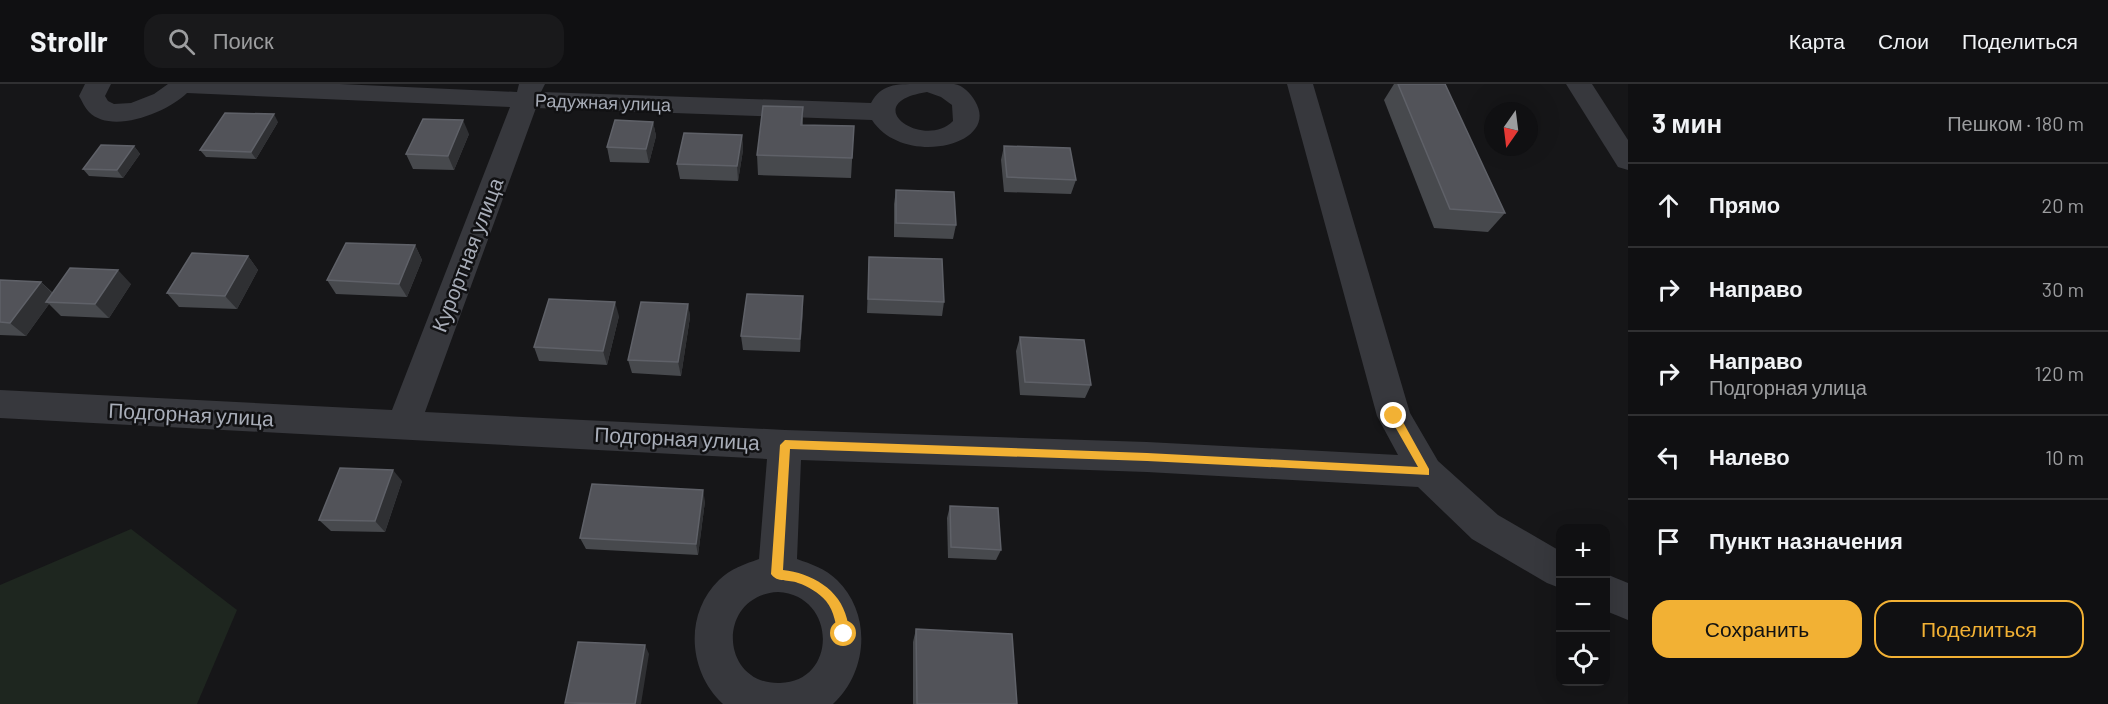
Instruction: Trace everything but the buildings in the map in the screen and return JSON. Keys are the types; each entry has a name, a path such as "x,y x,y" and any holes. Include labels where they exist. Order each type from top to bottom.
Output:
{"street":[{"path":"98,84 92,96 94,104 102,110 114,112 138,110 162,102 182,84"},
{"name":"Радужная улица","path":"182,84 529,92 881,112"},
{"path":"1300,84 1394,416 1426,472 1485,526 1556,569"},
{"path":"1578,84 1628,161"},
{"name":"Курортная улица","path":"403,426 529,92"},
{"name":"Подгорная улица","path":"0,404 785,445 1147,457 1426,472"},
{"path":"777,574 785,445"}],"shaded area":[{"path":"131,529 237,610 197,704 0,704 0,585"}],"route":[{"path":"844,634 840,614 830,597 815,585 797,577 777,574 785,445 1147,457 1426,472 1394,416"}]}
